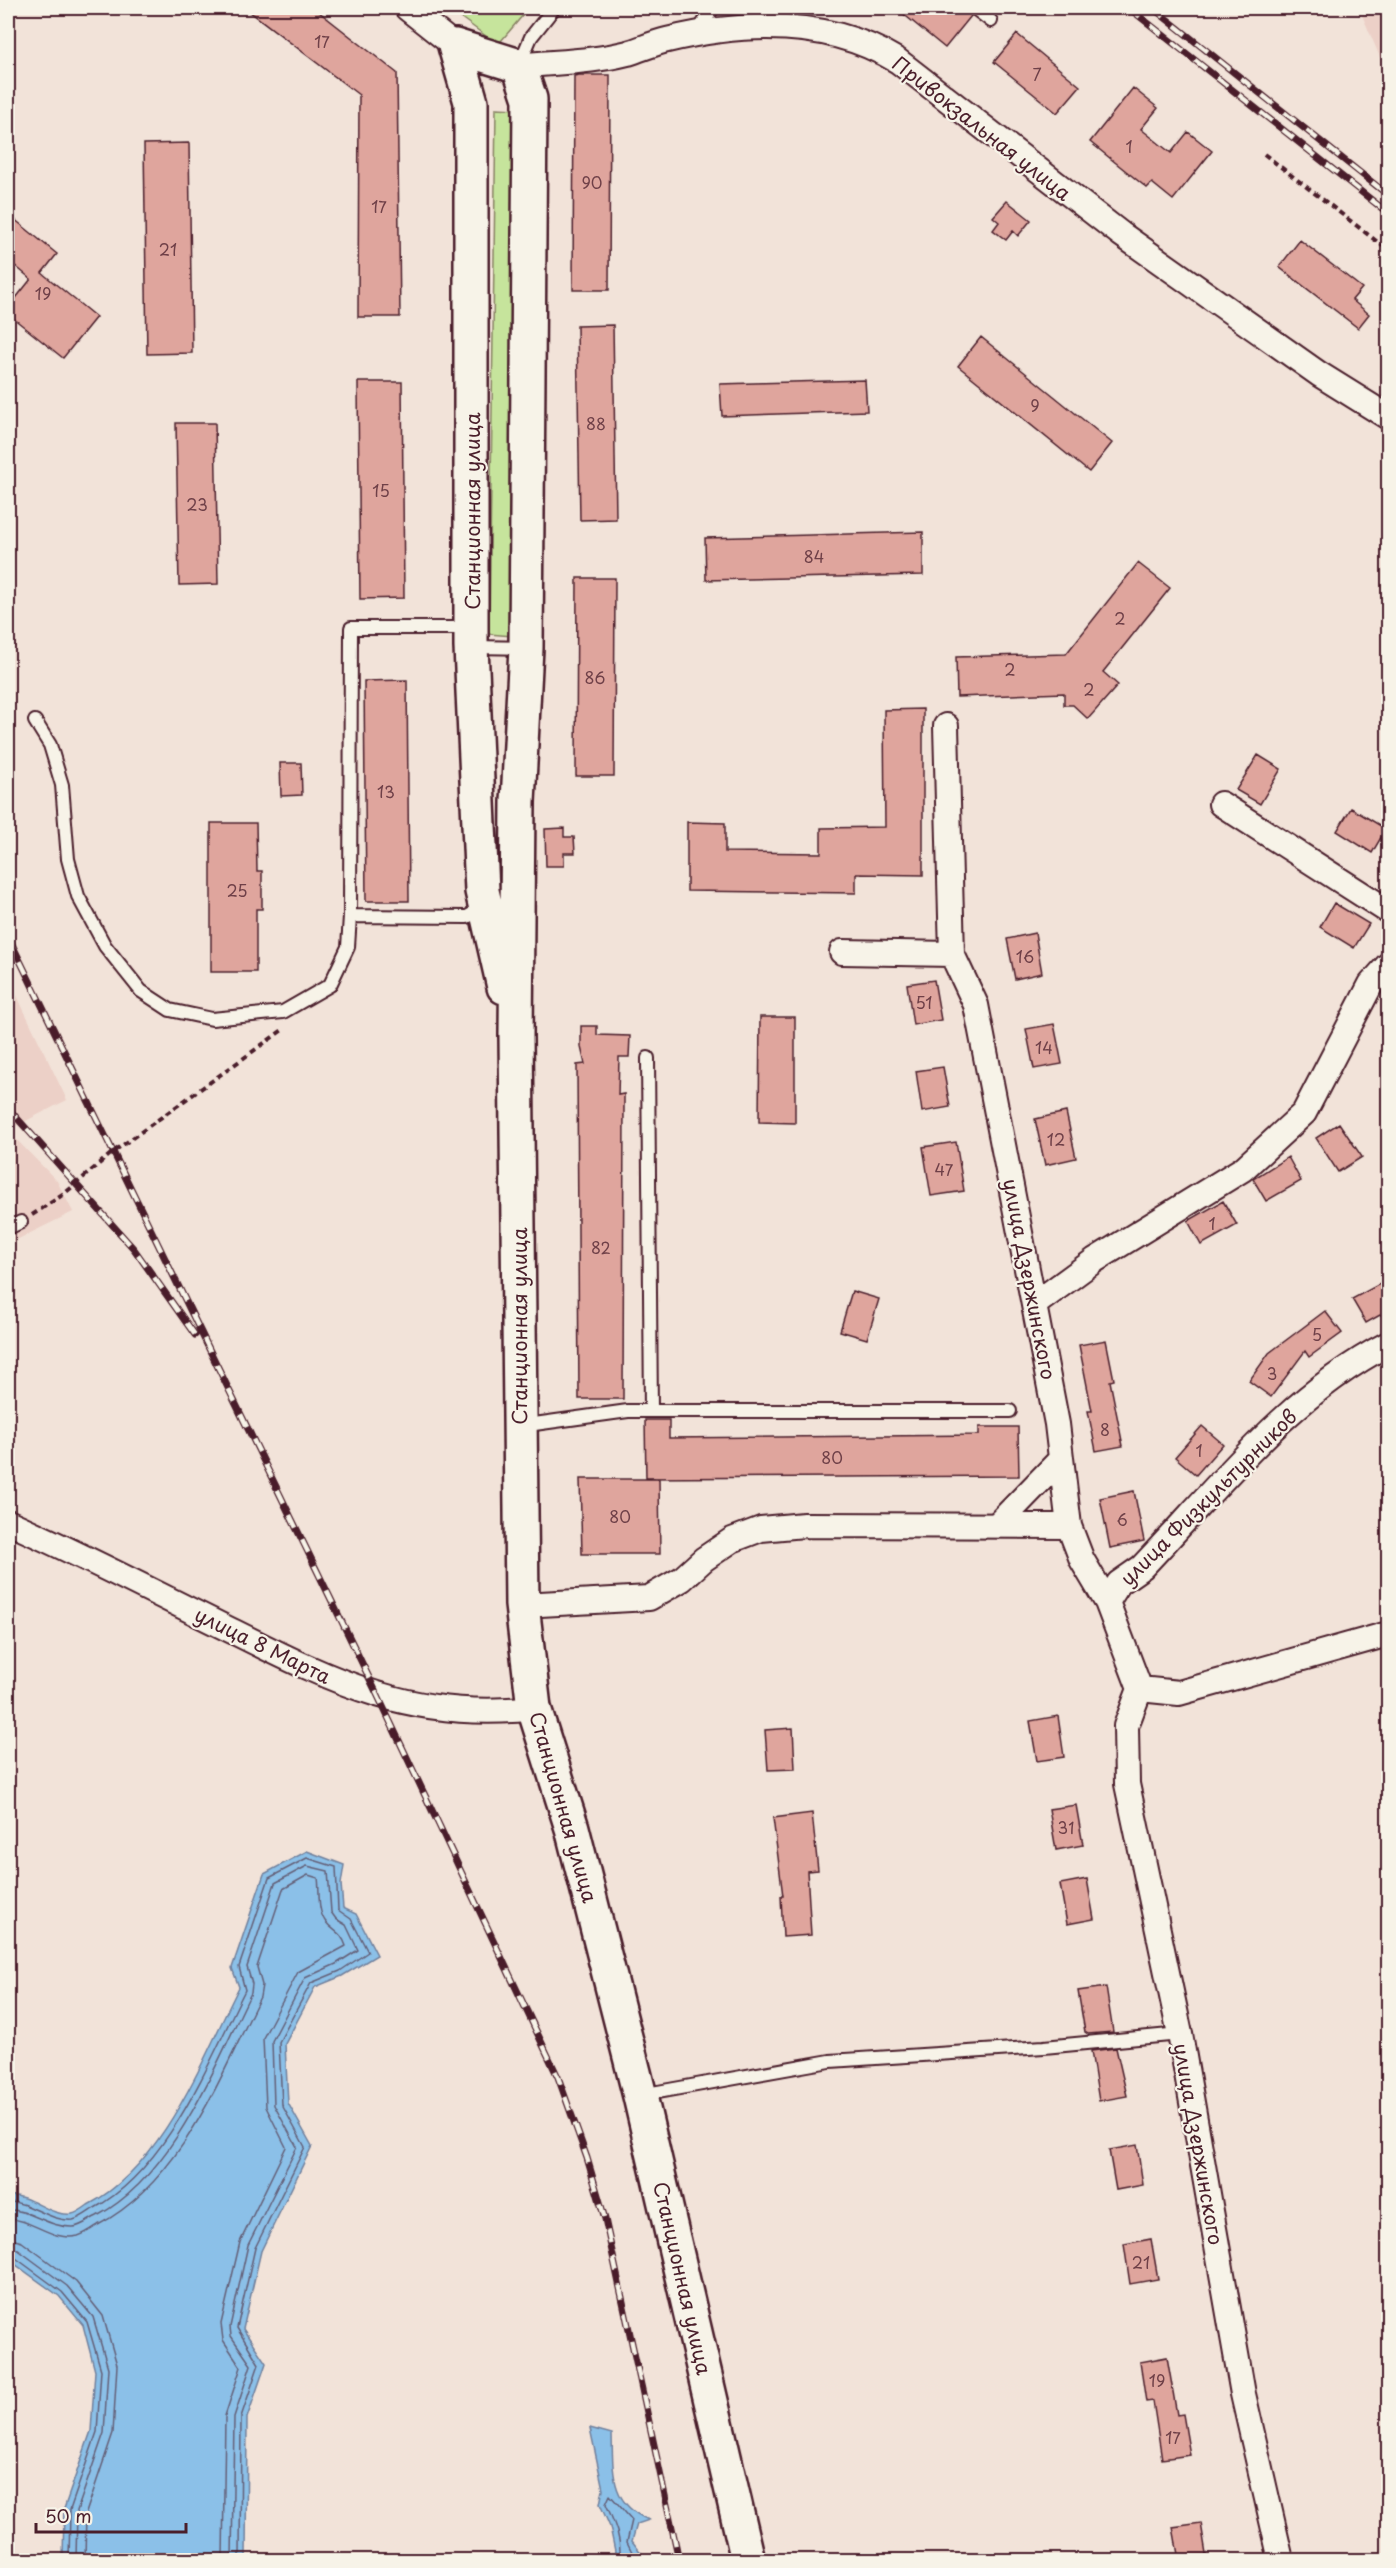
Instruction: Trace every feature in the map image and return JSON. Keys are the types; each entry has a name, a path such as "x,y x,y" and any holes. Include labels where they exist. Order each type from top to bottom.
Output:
{"street":[{"path":"407,8 455,46 519,66"},
{"name":"Привокзальная улица","path":"519,66 629,53 666,40 697,33 789,26 821,30 872,46 898,61 1130,241 1319,374 1389,417"},
{"name":"Станционная улица","path":"455,46 471,102 471,637 482,891 516,1036"},
{"name":"Станционная улица","path":"519,66 530,99 526,648 518,802 516,1036 522,1605 534,1708 572,1828 640,2096 748,2560"},
{"path":"842,952 952,954 946,726"},
{"path":"1221,804 1389,911"},
{"name":"улица Дзержинского","path":"952,954 976,1005 1035,1305 1061,1459 1069,1526 1091,1575 1113,1593"},
{"path":"1035,1305 1095,1260 1243,1169 1304,1113 1371,984 1389,965"},
{"name":"улица Физкультурников","path":"1140,1689 1113,1593 1142,1567 1272,1430 1320,1387 1358,1360 1389,1344"},
{"path":"997,1525 1061,1459"},
{"name":"улица 8 Марта","path":"8,1522 302,1666 378,1696 431,1708 481,1713 534,1708"},
{"path":"522,1605 649,1598 682,1579 704,1559 732,1540 761,1529 804,1525 1069,1526"},
{"path":"1140,1689 1179,1694 1389,1634"},
{"name":"улица Дзержинского","path":"1140,1689 1126,1726 1127,1784 1180,2034 1243,2394 1281,2560"}],"lane":[{"path":"519,66 531,37 554,8"},
{"path":"697,33 713,8"},
{"path":"974,8 991,21"},
{"path":"35,721 50,745 62,784 68,859 78,896 105,946 141,991 170,1010 212,1018 283,1012 330,985 348,947 351,916 351,628 471,637 526,648"},
{"path":"351,916 467,917 479,906 482,891"},
{"path":"648,1058 651,1411"},
{"path":"8,1228 21,1222"},
{"path":"519,1426 628,1411 1010,1411"},
{"path":"640,2096 830,2061 1044,2047 1180,2034"}],"path":[{"path":"1264,154 1389,250"},
{"path":"21,1222 64,1194 113,1152 291,1022"}],"shaded area":[{"path":"1359,8 1388,8 1388,76"},
{"path":"8,977 67,1100 8,1130"},
{"path":"8,1131 57,1181 73,1212 8,1244"}],"green space":[{"path":"468,8 529,8 501,41 494,42 460,17"},
{"path":"496,108 517,109 512,636 489,634"}],"water":[{"path":"307,1851 344,1865 341,1884 343,1908 356,1914 377,1955 342,1976 315,1987 285,2044 288,2103 312,2146 261,2251 243,2329 266,2363 247,2418 246,2560 63,2560 64,2509 91,2431 95,2371 83,2325 59,2296 8,2259 8,2196 24,2198 55,2212 72,2214 115,2187 138,2164 159,2138 178,2108 239,1987 232,1968 264,1874"},
{"path":"590,2428 612,2434 614,2474 620,2496 636,2513 649,2520 637,2524 632,2541 642,2554 641,2560 613,2560 615,2551 610,2527 600,2504 603,2489"}],"building":[{"path":"245,8 314,8 397,73 400,317 358,317 359,95"},
{"path":"896,8 964,8 971,16 945,48"},
{"path":"1017,34 1080,86 1057,113 994,62"},
{"path":"610,75 609,290 573,290 574,76"},
{"path":"1133,88 1158,108 1141,129 1171,153 1188,132 1212,151 1173,200 1152,183 1147,188 1090,142"},
{"path":"189,143 192,353 147,354 144,144"},
{"path":"1007,201 1031,220 1018,236 1013,231 1006,240 993,230 999,222 993,217"},
{"path":"8,214 57,254 42,273 96,317 63,358 8,314 8,308 31,279 8,260"},
{"path":"1300,240 1362,288 1352,300 1369,314 1358,328 1279,267"},
{"path":"613,325 616,519 580,520 577,326"},
{"path":"981,337 1112,443 1089,472 958,366"},
{"path":"865,380 867,411 722,416 720,384"},
{"path":"358,382 402,382 404,598 360,599"},
{"path":"176,423 215,423 218,584 179,585"},
{"path":"923,532 923,575 706,580 705,538"},
{"path":"1138,563 1170,588 1103,672 1118,685 1088,719 1073,705 1064,705 1064,693 957,697 956,657 1066,654"},
{"path":"577,578 615,578 614,776 576,776"},
{"path":"407,680 409,901 366,901 364,681"},
{"path":"923,709 923,875 856,874 856,893 687,891 687,822 725,823 725,852 821,853 821,828 885,827 884,710"},
{"path":"1258,755 1281,769 1260,804 1236,790"},
{"path":"280,763 301,763 302,795 281,796"},
{"path":"1351,808 1386,829 1372,853 1337,831"},
{"path":"211,823 256,823 257,871 262,871 262,909 256,909 256,972 211,972"},
{"path":"564,828 564,837 574,837 575,853 564,853 564,866 546,866 545,829"},
{"path":"1334,903 1369,924 1354,948 1320,927"},
{"path":"1035,933 1042,973 1015,979 1007,939"},
{"path":"934,980 941,1020 913,1025 907,984"},
{"path":"760,1017 795,1017 795,1123 759,1122"},
{"path":"1054,1024 1062,1064 1034,1069 1026,1029"},
{"path":"581,1026 597,1026 597,1035 630,1036 629,1057 619,1057 618,1095 624,1094 623,1399 579,1399 577,1065 585,1064 581,1047"},
{"path":"943,1067 950,1107 922,1112 916,1071"},
{"path":"1066,1112 1076,1158 1045,1165 1035,1119"},
{"path":"1339,1123 1362,1157 1338,1172 1316,1138"},
{"path":"956,1142 964,1191 931,1196 923,1147"},
{"path":"1288,1157 1301,1181 1266,1201 1253,1179"},
{"path":"1223,1201 1237,1225 1201,1245 1188,1221"},
{"path":"1389,1279 1389,1310 1366,1323 1352,1299"},
{"path":"852,1291 879,1299 867,1339 840,1331"},
{"path":"1325,1311 1342,1333 1309,1357 1305,1351 1271,1397 1249,1381 1269,1353"},
{"path":"1106,1340 1114,1380 1110,1381 1123,1446 1096,1451 1088,1411 1092,1411 1079,1345"},
{"path":"645,1420 669,1420 669,1438 979,1435 979,1427 1018,1427 1019,1476 646,1478"},
{"path":"1202,1426 1223,1444 1196,1475 1175,1457"},
{"path":"580,1479 659,1479 660,1554 582,1554"},
{"path":"1134,1491 1144,1541 1110,1548 1100,1498"},
{"path":"1058,1716 1064,1757 1037,1761 1030,1721"},
{"path":"793,1728 795,1769 768,1770 765,1730"},
{"path":"1076,1805 1083,1845 1056,1850 1049,1809"},
{"path":"812,1813 818,1870 807,1871 811,1935 783,1937 781,1896 783,1896 773,1818"},
{"path":"1087,1879 1094,1919 1067,1924 1060,1884"},
{"path":"1106,1987 1113,2032 1088,2034 1085,2032 1078,1991"},
{"path":"1116,2048 1127,2096 1099,2101 1091,2051"},
{"path":"1137,2145 1143,2185 1116,2190 1109,2150"},
{"path":"1151,2239 1158,2279 1130,2284 1124,2244"},
{"path":"1167,2357 1177,2415 1183,2414 1190,2455 1162,2459 1153,2401 1146,2402 1140,2362"},
{"path":"1201,2523 1207,2560 1179,2560 1173,2527"}],"railway":[{"path":"1129,8 1388,213"},
{"path":"1153,8 1388,195"},
{"path":"8,936 378,1696 558,2077 587,2158 605,2219 679,2560"},
{"path":"8,1108 134,1249 195,1335"}]}
